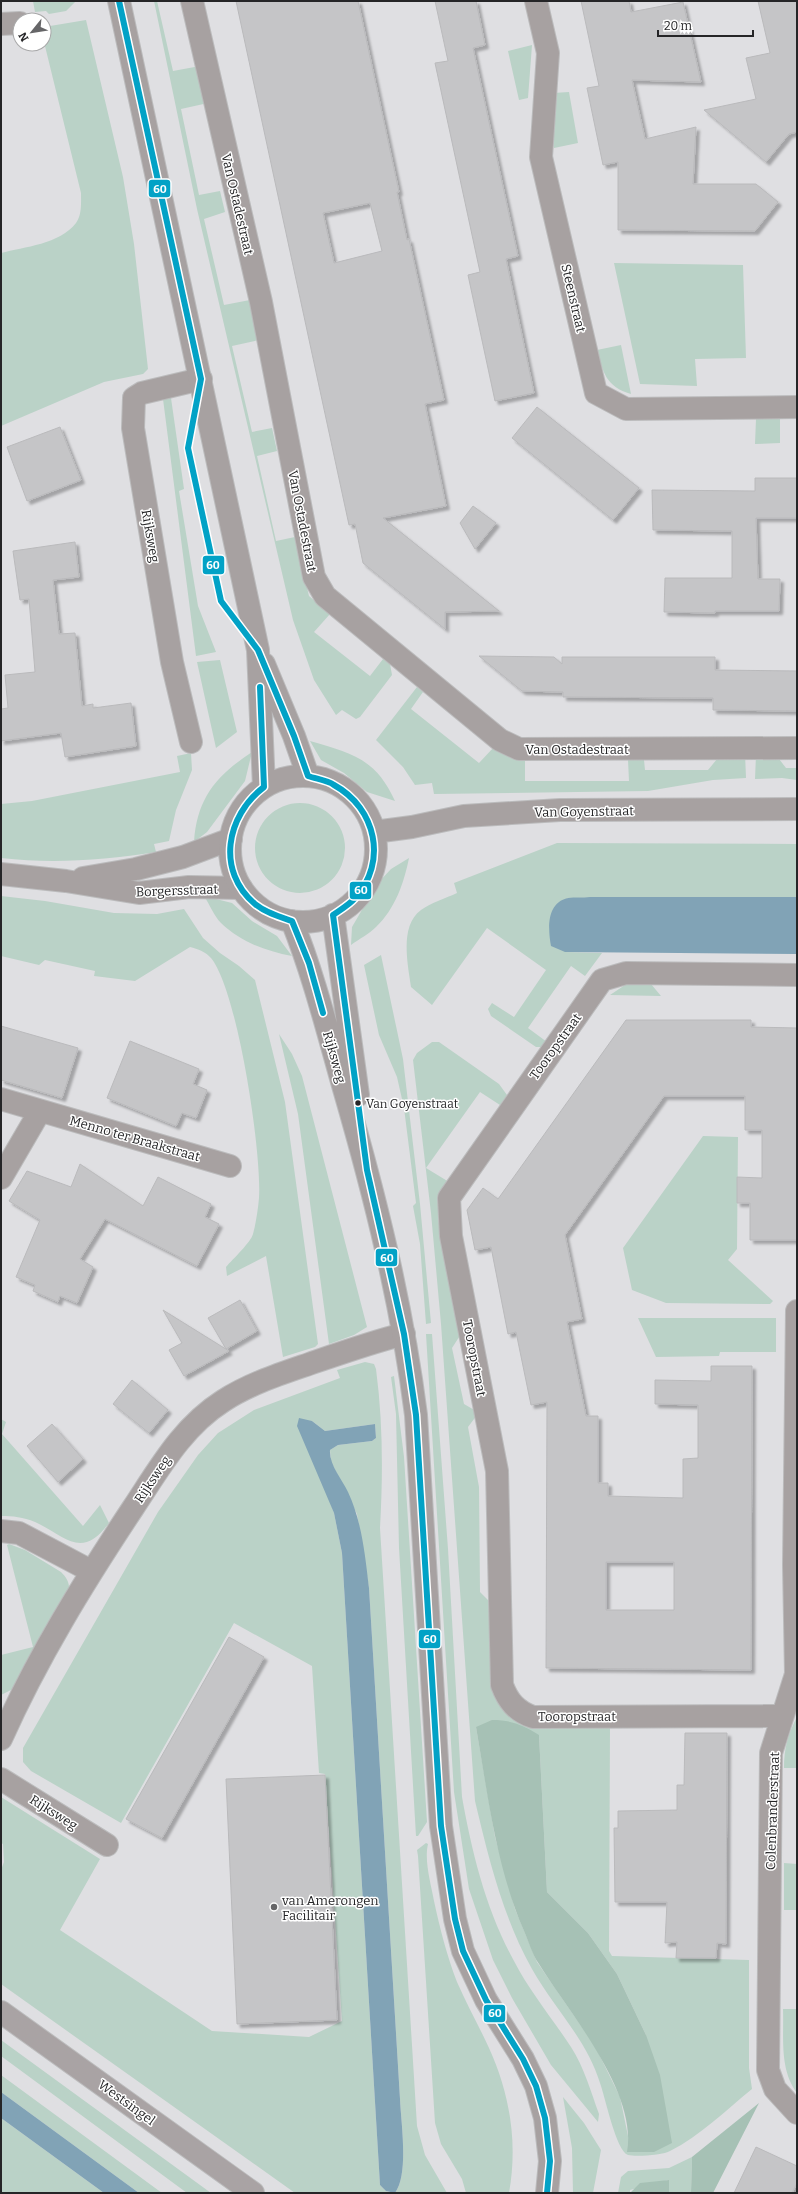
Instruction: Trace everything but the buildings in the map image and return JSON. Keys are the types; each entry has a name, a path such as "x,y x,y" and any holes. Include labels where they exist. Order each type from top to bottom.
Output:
{"main road":[{"name":"Westsingel","path":"1,2012 253,2193"}],"street":[{"path":"119,1 258,650 264,787"},
{"name":"Van Ostadestraat","path":"192,1 261,302 314,577 325,596 500,740 519,749 797,748"},
{"name":"Steenstraat","path":"536,1 548,53 542,157 596,393 626,409 797,407"},
{"path":"1,24 12,23"},
{"name":"Rijksweg","path":"191,742 172,662 133,428 134,398 142,393 201,379"},
{"path":"258,650 294,736 308,776"},
{"path":"308,776 321,778 345,789 363,808 374,832 376,856 368,881 354,901 333,916 306,922 292,921 272,915 255,904 241,888 231,864 230,839 242,809 252,797 264,787 285,778 308,776"},
{"name":"Van Goyenstraat","path":"374,832 412,827 464,816 560,810 797,809"},
{"name":"Borgersstraat","path":"66,881 136,869 183,857 230,839"},
{"name":"Borgersstraat","path":"1,874 66,881 139,893 189,887 241,888"},
{"name":"Rijksweg","path":"333,916 368,1170"},
{"name":"Rijksweg","path":"292,921 308,963 368,1170 404,1334 416,1415 441,1826 455,1919 464,1951 486,2000 523,2059 536,2086 545,2118 550,2161 547,2193"},
{"name":"Tooropstraat","path":"781,1716 533,1717 517,1709 509,1701 502,1685 498,1471 451,1236 449,1198 602,980 626,973 797,975"},
{"name":"Menno ter Braakstraat","path":"1,1099 230,1166"},
{"path":"1,1178 40,1111"},
{"name":"Colenbranderstraat","path":"797,1311 796,1674 781,1716 771,1753 768,2070 775,2089 797,2113"},
{"name":"Rijksweg","path":"1,1739 17,1702 91,1571 178,1441 200,1418 224,1401 248,1387 378,1340 404,1334"},
{"path":"1,1531 19,1532 91,1571"},
{"name":"Rijksweg","path":"1,1779 107,1845"}],"green space":[{"path":"33,1 76,1 66,11 52,13 52,12 46,11 35,12"},
{"path":"154,1 157,1 173,71 200,66 208,103 181,109 199,195 220,191 225,212 204,219 224,305 250,300 259,340 232,346 252,432 272,428 277,451 257,456 276,541 295,537 309,596 330,614 314,632 370,676 383,659 390,664 392,675 360,717 356,719 342,710 336,715 314,680 293,620 197,209"},
{"path":"86,20 123,177 134,244 148,369 143,374 104,382 1,426 1,253 41,244 61,236 76,223 81,209 81,193 46,52 52,52 52,26"},
{"path":"532,45 528,98 519,100 508,51"},
{"path":"569,92 578,143 554,148 550,127 553,93"},
{"path":"614,263 743,265 746,358 695,359 697,386 640,384"},
{"path":"621,345 631,394 616,387 607,378 601,365 597,350"},
{"path":"171,398 184,489 179,491 198,606 216,652 196,656 163,399"},
{"path":"756,419 780,419 780,443 755,444"},
{"path":"220,660 237,732 216,748 197,662"},
{"path":"417,687 423,692 411,709 479,763 494,747 511,757 525,760 525,781 629,781 628,760 644,760 645,770 708,770 722,753 745,753 746,778 713,780 648,791 434,794 432,783 415,785 403,767 376,740"},
{"path":"310,741 350,754 371,767 388,787 395,801 367,792 344,773 321,760"},
{"path":"252,752 245,781 207,832 194,842 199,813 211,790 228,770"},
{"path":"191,753 192,770 176,810 169,841 154,844 156,852 117,857 60,861 1,858 1,804 32,801 180,772 177,756"},
{"path":"756,755 776,755 786,768 797,768 797,780 782,778 755,779"},
{"path":"300,803 317,806 332,816 342,831 345,848 342,865 332,880 317,890 300,893 283,890 268,880 258,865 255,848 258,831 268,816 283,806"},
{"path":"557,843 797,844 797,897 567,898 565,952 602,953 585,976 571,966 528,1028 547,1042 542,1047 536,1047 491,1016 488,1009 492,1003 514,1017 546,970 487,928 432,1005 411,987 407,957 407,936 414,917 421,910 457,893 454,883"},
{"path":"409,858 398,895 383,920 373,930 351,945 352,927 377,884 391,869"},
{"path":"1,896 45,901 114,913 157,914 184,909 203,938 255,980 285,1102 318,1344 315,1347 283,1357 266,1256 227,1276 226,1267 245,1246 253,1234 259,1202 259,1176 252,1111 239,1037 221,976 211,958 202,951 190,947 135,981 94,976 95,971 45,960 39,965 1,956"},
{"path":"204,896 232,903 252,921 277,936 292,956 254,945 229,930 214,914"},
{"path":"381,955 403,1059 420,1204 431,1323 426,1324 420,1244 413,1206 416,1203 404,1108 397,1077 379,1035 364,965"},
{"path":"651,984 661,996 610,995 625,985"},
{"path":"279,1034 292,1054 302,1076 367,1327 354,1335 329,1344 298,1114"},
{"path":"432,1042 439,1042 499,1084 507,1095 500,1105 480,1092 426,1168 449,1182 438,1203 438,1218 461,1334 452,1348 464,1404 476,1411 477,1415 468,1427 479,1487 480,1592 490,1602 490,1682 501,1706 509,1716 520,1723 536,1726 610,1726 609,1951 612,1956 749,1960 749,2068 752,2089 692,2138 662,2154 632,2156 628,2155 619,2144 594,2067 579,2038 532,1969 513,1929 498,1888 475,1801 441,1324 431,1213 413,1060 417,1053","holes":["476,1727 539,1735 547,1892 588,1933 617,1974 646,2035 629,2141 620,2097 595,2046 537,1962 515,1909 495,1837"]},
{"path":"703,1136 738,1137 737,1249 728,1260 773,1301 770,1304 666,1303 632,1290 623,1248"},
{"path":"638,1318 776,1318 776,1352 720,1352 719,1356 656,1357"},
{"path":"426,1334 432,1334 448,1549 462,1797 470,1839 481,1881 495,1922 504,1942 541,2005 576,2055 599,2114 598,2122 551,2065 512,1998 493,1960 469,1889 454,1792"},
{"path":"365,1362 374,1364 376,1369 380,1409 382,1488 380,1528 417,2126 425,2155 447,2193 395,2193 402,2174 403,2134 369,1588 357,1514 331,1462 330,1450 338,1445 372,1441 376,1438 375,1424 325,1431 312,1421 325,1488 334,1513 342,1553 380,2185 386,2191 394,2193 295,2193 1,1984 1,1870 4,1862 3,1844 1,1843 1,1797 100,1859 60,1930 212,2031 309,2037 342,2021 325,1774 319,1773 312,1666 234,1623 121,1823 31,1771 23,1762 23,1748 158,1512 198,1455 218,1433 254,1410 340,1378 337,1370"},
{"path":"394,1376 404,1457 427,1822 418,1836 416,1836 399,1548 396,1414 391,1377"},
{"path":"1,1419 6,1422 2,1434 83,1526 100,1505 109,1523 99,1534 90,1541 81,1543 73,1542 31,1520 18,1517 1,1516"},
{"path":"9,1544 25,1550 61,1572 68,1581 69,1592 17,1687 1,1695 1,1655 33,1647 7,1545"},
{"path":"797,1717 797,1768 784,1768 787,1741"},
{"path":"492,1720 517,1724 528,1728 539,1735 547,1892 588,1933 617,1974 646,2035 660,2075 672,2143 654,2152 627,2152 628,2129 622,2104 612,2079 583,2029 537,1960 514,1906 506,1881 494,1830 476,1727"},
{"path":"426,1843 428,1844 427,1865 430,1880 439,1922 450,1962 457,1982 496,2065 507,2101 513,2156 509,2193 466,2193 462,2179 441,2144 435,2123 417,1850"},
{"path":"784,1863 797,1864 797,1910 784,1910"},
{"path":"783,2009 797,2009 797,2093 787,2074 785,2063 783,2042"},
{"path":"1,2040 211,2193 187,2193 1,2056"},
{"path":"1,2075 162,2193 139,2193 1,2092"},
{"path":"563,2097 584,2123 601,2150 593,2193 573,2193 572,2148"},
{"path":"759,2103 713,2193 691,2193 692,2157"},
{"path":"1,2118 104,2193 1,2193"},
{"path":"692,2157 691,2193 669,2193 668,2180 630,2190 630,2193 618,2193 621,2177 628,2171 669,2168"},
{"path":"669,2180 669,2193 630,2193 640,2183"}],"water":[{"path":"797,897 797,954 565,952 551,946 549,925 552,911 556,905 568,898"},
{"path":"299,1418 312,1421 325,1431 375,1424 376,1438 372,1441 338,1445 330,1450 330,1456 348,1492 357,1515 369,1588 403,2134 402,2174 395,2193 386,2191 380,2185 342,1553 334,1513 297,1426"},
{"path":"1,2092 139,2193 104,2193 1,2118"}],"transit line":[{"name":"60","path":"119,1 201,379 188,448 221,601 258,650 294,736 308,776 331,783 348,795 360,807 368,821 373,837 374,852 372,868 365,884 353,901 333,915 367,1170 404,1334 416,1415 441,1826 455,1919 463,1951 486,2000 523,2059 536,2086 545,2118 550,2161 547,2193"},
{"name":"60","path":"260,687 264,787 251,799 241,813 234,828 231,844 231,860 235,876 243,891 255,904 268,912 292,921 309,963 323,1013"}],"place":[{"name":"Van Goyenstraat","path":"358,1103"},
{"name":"van Amerongen Facilitair","path":"274,1907"}]}
